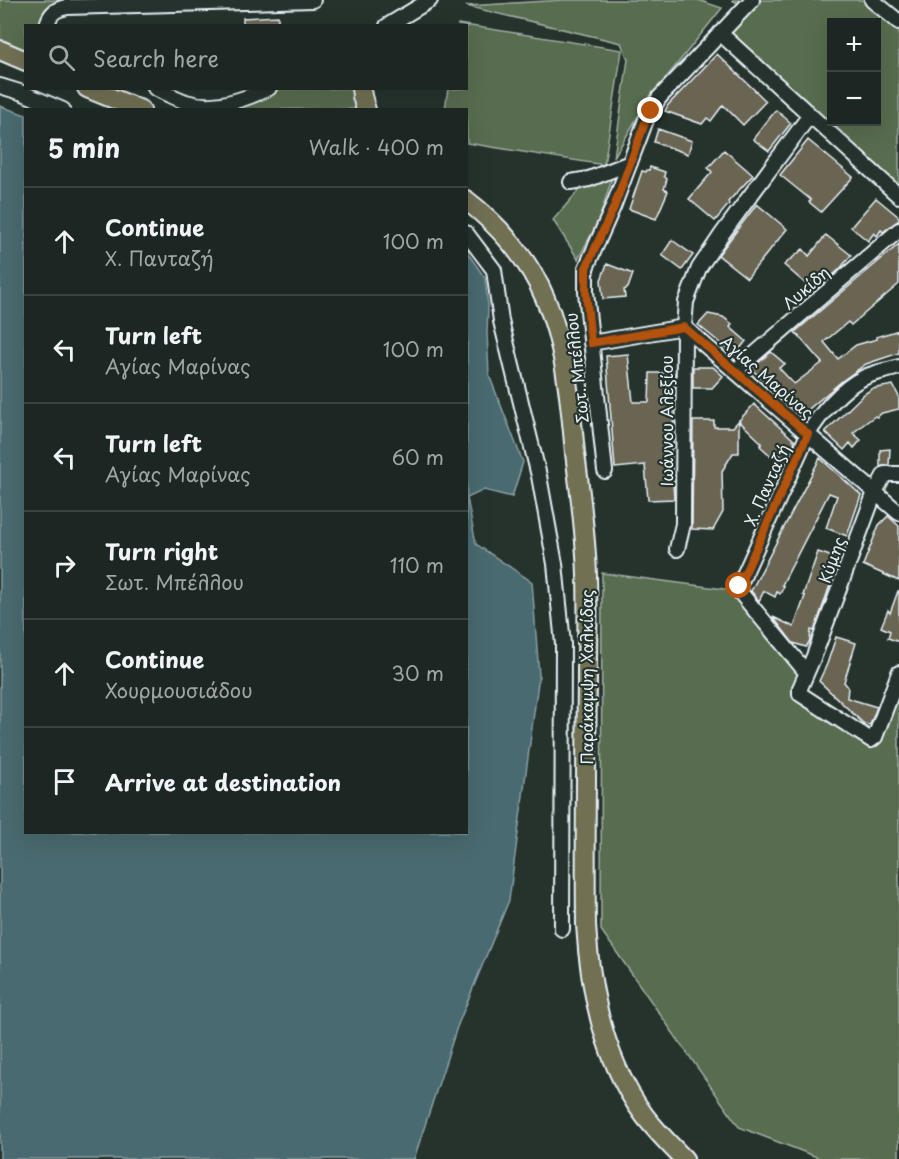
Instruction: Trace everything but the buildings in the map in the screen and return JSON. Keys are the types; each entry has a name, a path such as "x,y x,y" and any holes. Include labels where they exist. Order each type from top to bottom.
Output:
{"main road":[{"path":"0,50 24,60"},
{"path":"92,90 136,108"},
{"path":"361,90 365,108"},
{"name":"Παράκαμψη Χαλκίδας","path":"468,201 503,234 532,272 545,296 560,345 571,410 587,575 586,925 591,981 608,1047 621,1077 644,1115 684,1159"}],"street":[{"path":"47,24 51,14 67,7 313,0"},
{"path":"390,24 429,0"},
{"name":"Σωτ. Μπέλλου","path":"605,471 586,292 586,268 608,221 646,120 659,98 720,33 744,2"},
{"path":"880,2 899,22"},
{"path":"720,33 899,196"},
{"path":"0,86 58,108"},
{"path":"160,90 187,102 213,106 251,97 265,90"},
{"name":"Ιωάννου Αλεξίου","path":"677,549 682,524 686,302 699,268 810,115"},
{"path":"571,182 589,179 630,163"},
{"name":"Λυκίδη","path":"735,371 899,230"},
{"path":"468,236 494,270 501,321 538,476 555,564 563,644 562,929"},
{"path":"591,343 684,327"},
{"name":"Αγίας Μαρίνας","path":"684,327 899,513"},
{"name":"Χ. Πανταζή","path":"806,672 739,591 739,586 817,418 850,386 863,378 899,367"},
{"name":"Κύμης","path":"806,672 875,492 885,474 899,474"},
{"path":"806,672 800,694 871,740 875,737 899,673"}],"green space":[{"path":"0,0 313,0 67,7 48,24 24,24 24,61 0,50"},
{"path":"564,0 698,0 722,8 646,103 614,157 628,59 621,43 466,6"},
{"path":"732,0 872,0 899,22 899,196 720,33 745,7"},
{"path":"468,26 622,50 604,165 468,143 468,108 445,108 448,90 468,90"},
{"path":"267,90 361,90 366,108 224,108"},
{"path":"612,178 599,220 578,259 553,220 580,189"},
{"path":"602,573 739,591 806,672 800,688 871,740 899,673 899,1159 822,1159 739,1127 601,930"}],"water":[{"path":"0,106 24,114 24,834 468,834 468,503 476,544 532,582 539,675 509,900 457,1027 414,1159 0,1159"},
{"path":"468,253 485,278 488,306 489,375 523,462 512,497 484,490 468,498"}],"route":[{"path":"651,111 614,207 586,268 591,343 684,327 808,434 739,586"}]}
